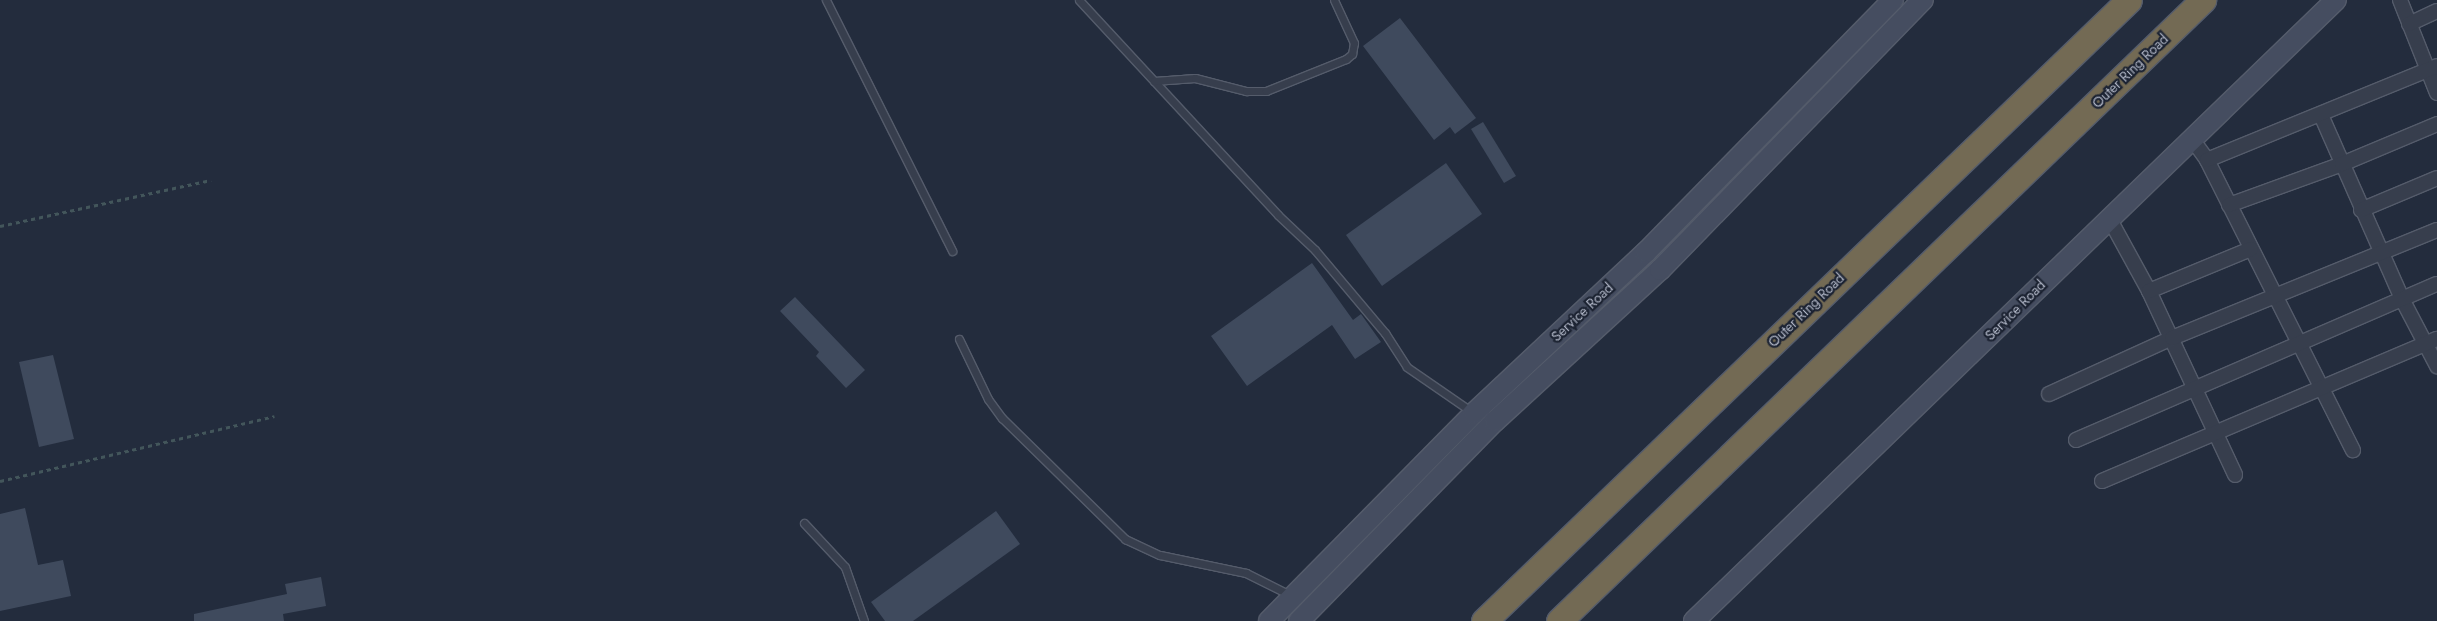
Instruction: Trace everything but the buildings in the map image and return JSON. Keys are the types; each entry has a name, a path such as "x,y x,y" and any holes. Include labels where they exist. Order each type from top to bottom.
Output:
{"highway":[{"name":"Outer Ring Road","path":"1484,621 2129,0"},
{"name":"Outer Ring Road","path":"1559,621 2204,0"}],"main road":[{"name":"Service Road","path":"1269,621 1474,413 1646,252 1893,0"},
{"path":"1300,621 1495,422 1660,270 1923,0"},
{"name":"Service Road","path":"1694,621 2336,0"}],"street":[{"path":"2400,0 2409,24 2432,68 2437,93"},
{"path":"2409,24 2437,10"},
{"path":"2207,160 2432,68"},
{"path":"2321,115 2402,299 2431,341 2437,366"},
{"path":"2229,205 2342,164 2437,124"},
{"path":"2192,139 2207,160 2353,450"},
{"path":"2362,210 2437,178"},
{"path":"2109,218 2150,291 2235,475"},
{"path":"2049,394 2172,338 2437,230"},
{"path":"2150,291 2251,249"},
{"path":"2076,440 2194,387 2300,344 2437,284"},
{"path":"2102,482 2320,386 2431,341"}],"lane":[{"path":"826,0 952,251"},
{"path":"1079,0 1315,250 1385,333 1407,367 1474,413"},
{"path":"1154,80 1195,78 1246,91 1266,91 1346,60 1352,54 1354,43 1334,0"},
{"path":"959,339 988,399 1002,418 1125,538 1160,555 1246,573 1292,597"},
{"path":"804,523 846,567 864,621"}],"path":[{"path":"0,226 210,180"},
{"path":"0,481 274,416"}]}
